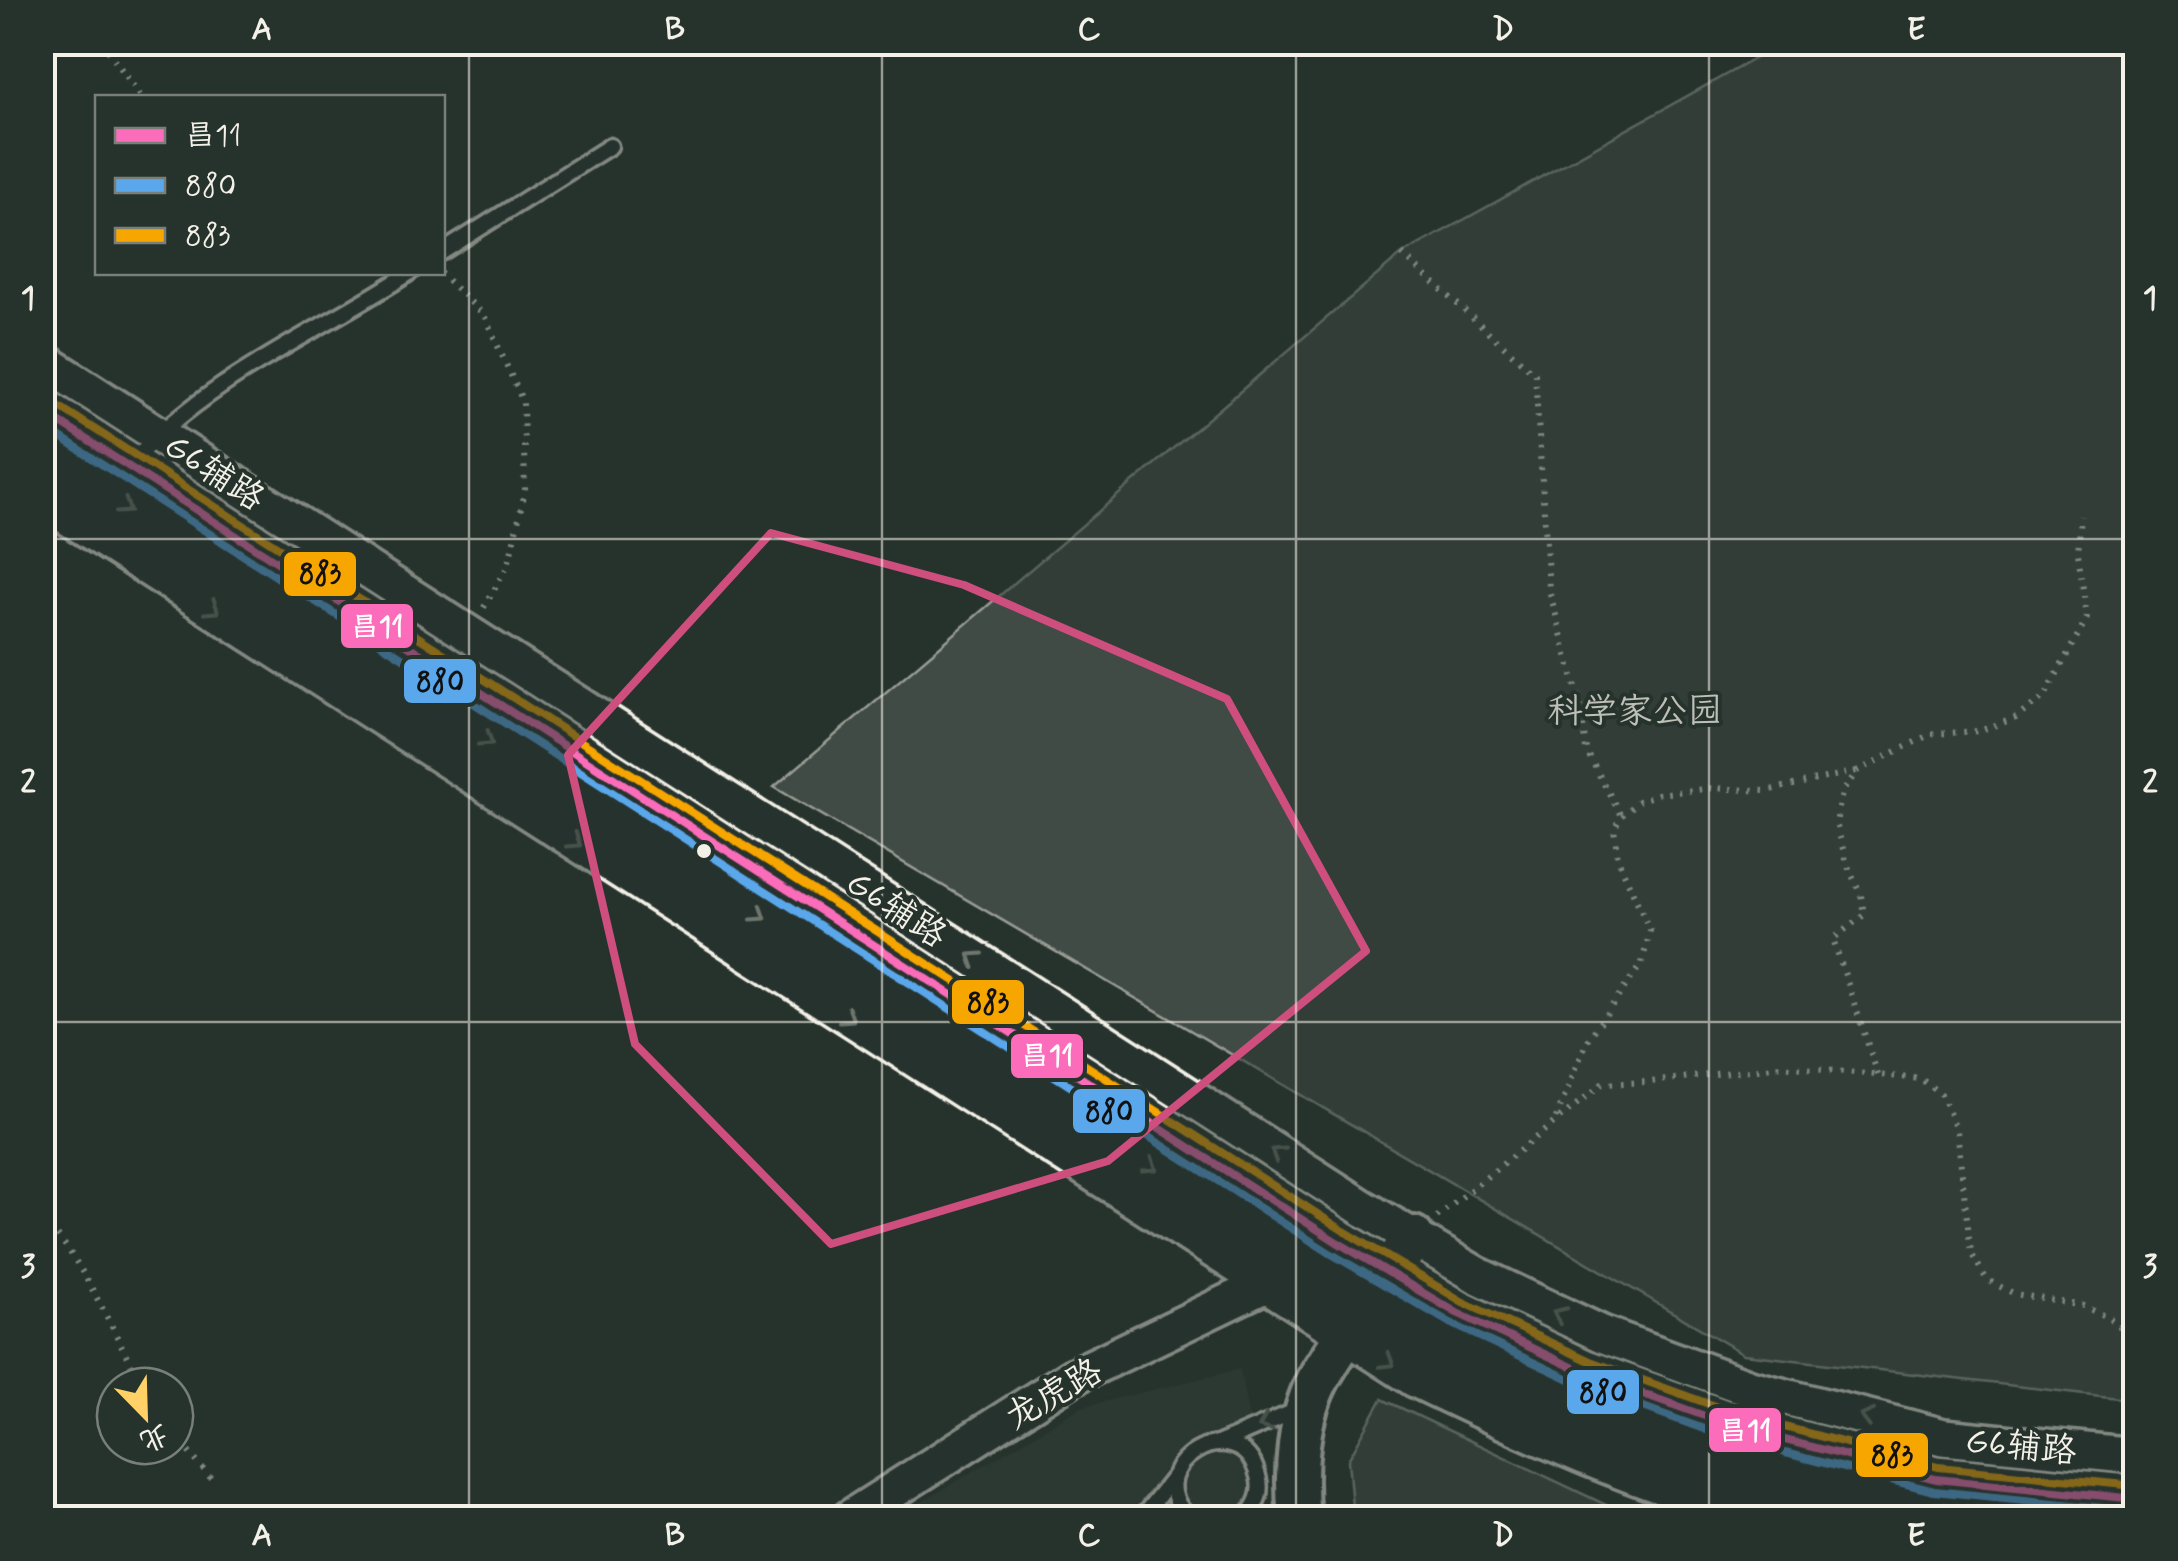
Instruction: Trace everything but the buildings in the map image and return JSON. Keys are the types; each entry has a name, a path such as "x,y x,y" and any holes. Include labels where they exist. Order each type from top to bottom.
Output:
{"main road":[{"name":"G6辅路","path":"42,411 143,450 1380,1288 1433,1346 1564,1409 1723,1468 1920,1518"},
{"name":"G6辅路","path":"42,455 1380,1288 1457,1313 1585,1373 1738,1428 1936,1479 2136,1499"},
{"path":"1281,1504 1319,1376 1380,1288"}],"street":[{"name":"G6辅路","path":"42,360 143,450 468,633 1380,1288 1415,1379 1549,1444 1712,1504 1768,1518"},
{"name":"G6辅路","path":"42,500 1266,1284 1380,1288 1477,1275 1602,1334 1750,1388 1944,1436 2136,1456"},
{"name":"龙虎路","path":"850,1518 1072,1378 1266,1284"}],"lane":[{"path":"445,250 610,146"},
{"path":"143,450 202,398 406,275"},
{"path":"1141,1518 1193,1451 1310,1405"},
{"path":"1220,1443 1234,1447 1255,1466 1260,1479 1281,1504 1244,1518"},
{"path":"1176,1473 1178,1502 1190,1518"}],"path":[{"path":"102,42 140,95"},
{"path":"1402,254 1535,374 1549,590 1580,702 1586,750 1621,816"},
{"path":"441,275 484,315 524,402 526,492 508,566 468,633"},
{"path":"1556,1120 1588,1041 1642,962 1650,932 1618,859 1614,829 1621,816 1638,801 1658,794 1714,788 1766,791 1857,771 1931,734 1980,731 2016,718 2045,696 2087,618 2078,553 2081,515"},
{"path":"1857,771 1842,793 1836,823 1864,915 1833,939 1878,1075"},
{"path":"1380,1288 1556,1120 1602,1084 1781,1066 1921,1079 1941,1094 1957,1131 1971,1254 1987,1280 2015,1294 2083,1306 2108,1318 2136,1341"},
{"path":"42,1222 53,1227 79,1266 131,1366"},
{"path":"195,1460 214,1482"}],"highlighted area":[{"path":"771,533 964,585 1227,699 1366,951 1108,1161 831,1244 635,1044 568,755"}],"shaded area":[{"path":"1240,1369 1267,1518 895,1518 1081,1407"}],"green space":[{"name":"科学家公园","path":"1783,43 2135,43 2135,1400 1744,1354 774,787 1402,254"},
{"path":"1382,1399 1623,1513 1648,1518 1353,1518 1348,1460"}],"transit line":[{"name":"883","path":"49,400 1344,1231 1463,1302 1590,1361 1742,1416 1938,1467 2136,1486"},
{"name":"昌11","path":"42,411 1337,1242 1457,1313 1585,1373 1738,1428 1936,1479 2136,1499"},
{"name":"880","path":"42,426 1330,1253 1452,1324 1580,1384 1734,1440 1934,1491 2135,1511"}]}
